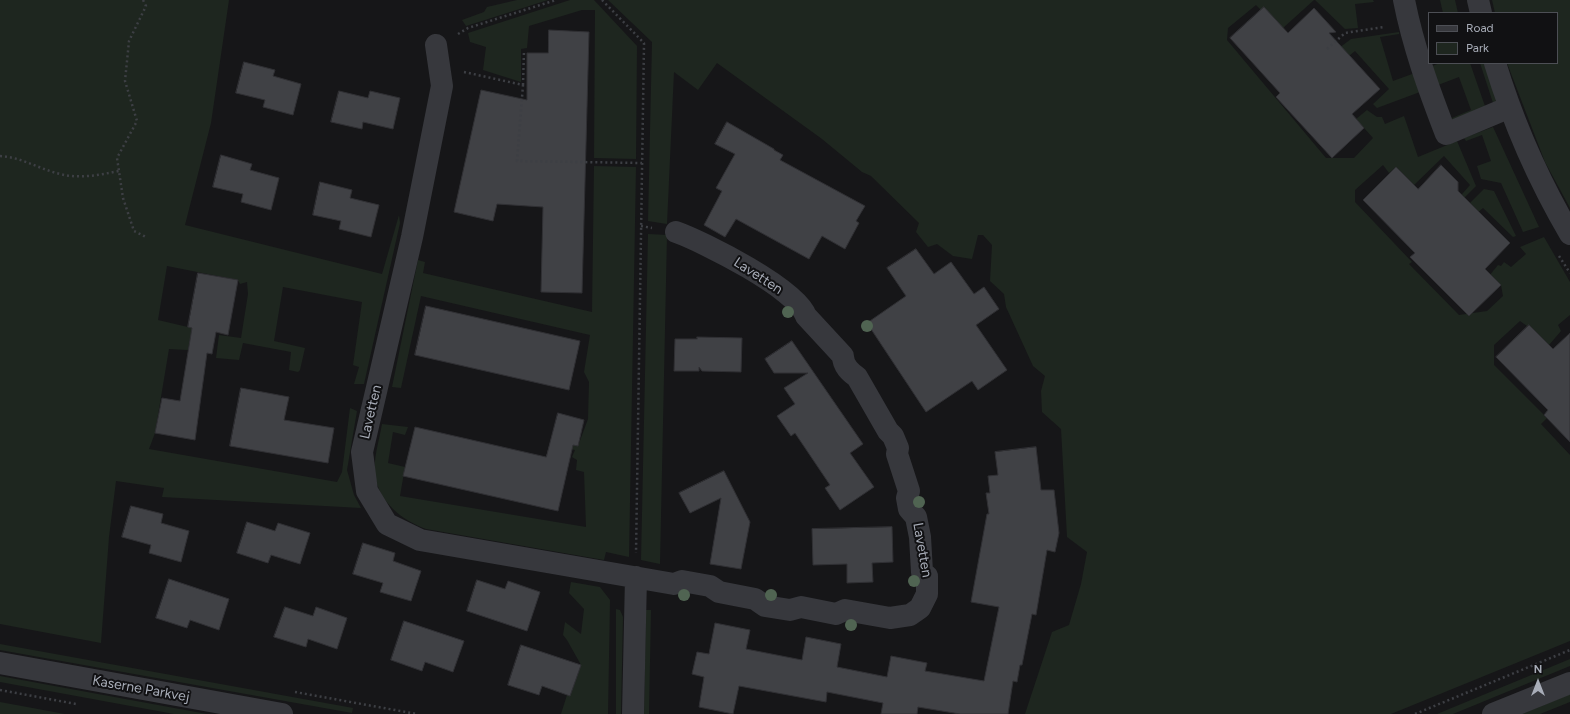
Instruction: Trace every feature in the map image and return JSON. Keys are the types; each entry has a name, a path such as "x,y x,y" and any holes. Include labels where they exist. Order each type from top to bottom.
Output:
{"street":[{"path":"1404,0 1409,24 1425,79 1446,134 1510,107"},
{"path":"1478,0 1481,12"},
{"name":"Lavetten","path":"436,45 442,86 413,229 362,452 367,491 387,524 420,540 674,584 682,581 710,586 719,592 755,599 765,606 790,610 801,607 836,614 845,610 890,618 910,615 920,608 927,594 927,576 922,572 920,536 916,517 909,509 907,498 909,491 897,454 898,448 893,436 888,431 857,377 851,373 843,362 843,356 806,316 804,310 782,290 712,247 676,232"},
{"path":"1495,64 1510,107 1547,191 1570,234"},
{"path":"634,714 636,577"},
{"name":"Kaserne Parkvej","path":"0,663 282,714"},
{"path":"1493,714 1570,683"}],"path":[{"path":"143,0 146,6 129,41 125,81 137,121 117,158 123,198 134,231 146,238"},
{"path":"436,45 468,28 556,0"},
{"path":"602,0 644,43 636,577"},
{"path":"1327,49 1345,33 1409,24"},
{"path":"524,51 517,161 642,163"},
{"path":"440,70 467,72 523,85"},
{"path":"0,156 12,157 60,174 85,177 119,171"},
{"path":"1415,714 1570,650"},
{"path":"0,690 83,705"}],"green space":[{"path":"0,0 229,0 211,123 185,225 382,274 399,215 400,223 364,384 354,384 359,367 353,365 362,302 283,287 274,341 305,348 300,370 298,372 289,370 291,352 243,343 239,360 216,358 219,335 241,338 248,294 247,282 240,284 238,280 167,266 158,320 192,328 188,350 169,349 155,433 149,449 337,482 342,472 350,408 357,411 347,470 354,495 361,508 162,497 164,488 116,481 109,537 101,643 0,624"},
{"path":"517,0 548,0 466,26 462,20 484,12 487,7"},
{"path":"570,0 594,0 637,46 636,159 594,158 595,10 582,10 529,26 527,48 521,49 521,82 483,70 486,47 470,42 468,33"},
{"path":"608,0 1314,0 1283,28 1264,7 1261,10 1256,5 1228,28 1227,40 1326,158 1354,158 1373,138 1356,119 1367,110 1377,117 1382,117 1385,124 1404,116 1418,157 1457,141 1476,186 1458,204 1456,201 1470,185 1444,156 1414,185 1396,167 1389,173 1383,165 1355,190 1355,202 1412,262 1409,264 1459,315 1487,311 1503,296 1501,285 1489,276 1498,265 1501,266 1504,262 1511,267 1526,254 1520,247 1544,237 1570,282 1570,315 1558,325 1561,331 1549,345 1529,325 1527,326 1520,321 1494,345 1494,365 1547,418 1541,424 1570,455 1570,641 1391,714 1025,714 1052,632 1069,625 1081,584 1087,552 1067,537 1061,429 1042,412 1041,391 1045,376 1033,366 1006,307 1004,294 990,281 992,245 983,235 978,235 972,259 953,256 937,244 928,247 916,232 919,223 871,176 862,172 822,139 717,63 698,90 674,72 667,224 648,221 652,42"},
{"path":"1315,0 1373,0 1374,2 1355,4 1358,28 1345,29"},
{"path":"1440,0 1455,0 1458,12 1443,12"},
{"path":"1492,0 1570,0 1570,208 1545,162 1507,64 1558,64 1558,12 1495,12"},
{"path":"1399,32 1399,34 1380,37 1393,81 1415,73 1420,92 1377,108 1373,104 1389,89 1355,51 1338,65 1335,51 1351,39"},
{"path":"1437,64 1470,64 1486,109 1454,123 1452,118 1471,110 1459,77 1438,85 1432,66"},
{"path":"1480,64 1486,64 1497,98 1494,106"},
{"path":"1493,127 1539,227 1523,232 1501,183 1481,179 1477,166 1491,161 1482,135 1466,141 1464,138"},
{"path":"594,166 636,167 629,557 606,552 604,560 426,529 409,521 393,509 387,502 378,486 375,476 375,463 382,424 408,427 405,435 393,432 388,463 405,467 400,496 586,527 584,472 576,470 577,460 572,457 575,450 551,445 551,439 578,446 588,419 589,382 584,372 590,335 421,296 401,388 392,387 418,260 425,262 423,273 592,312"},
{"path":"1484,189 1494,191 1516,236 1513,237 1483,208 1469,220 1465,208"},
{"path":"648,234 667,235 660,564 641,560"},
{"path":"571,582 600,587 610,600 608,714 561,714 567,695 570,696 581,665 563,635 565,622 581,634 584,609 569,593"},
{"path":"616,609 620,610 623,617 621,714 616,714"},
{"path":"646,610 651,610 649,714 644,714"},
{"path":"0,644 353,708 352,713 0,650"},
{"path":"1570,659 1570,666 1453,714 1437,714"},
{"path":"0,676 207,714 174,714 0,682"},
{"path":"1570,694 1570,702 1540,714 1522,714"},
{"path":"0,702 65,714 0,714"}],"building":[{"path":"1264,7 1288,33 1314,8 1336,32 1329,33 1380,89 1352,114 1364,128 1332,158 1276,97 1280,93 1230,38"},
{"path":"549,30 589,32 582,293 541,292 543,207 497,204 493,221 454,212 481,90 527,100 527,53 548,53"},
{"path":"244,62 275,70 273,76 301,84 293,115 263,107 265,100 236,93"},
{"path":"339,91 368,98 370,91 400,98 393,129 363,122 362,129 331,122"},
{"path":"727,122 783,155 780,160 865,206 856,221 859,223 845,249 822,236 809,259 736,219 725,237 704,225 722,191 716,188 735,154 715,144"},
{"path":"221,155 252,164 250,170 279,178 271,210 241,202 243,194 213,187"},
{"path":"1441,165 1458,182 1458,191 1510,243 1485,269 1501,285 1469,316 1410,257 1415,253 1363,200 1396,167 1418,189"},
{"path":"320,182 352,190 350,198 379,205 371,237 339,229 341,221 313,215"},
{"path":"916,249 934,274 951,262 974,294 984,287 999,309 976,325 1007,370 978,390 972,381 926,412 867,323 906,296 887,268"},
{"path":"198,273 238,280 228,335 216,332 212,354 207,353 195,440 155,433 162,398 180,401 192,328 188,327"},
{"path":"426,306 580,341 569,390 415,355"},
{"path":"1529,325 1553,349 1570,333 1570,442 1544,415 1548,410 1496,357"},
{"path":"697,337 742,338 741,372 702,371 699,367 699,371 674,371 675,339 697,339"},
{"path":"792,341 863,444 850,453 874,487 840,510 825,488 830,485 795,433 791,436 777,416 795,404 784,388 808,373 774,373 765,359"},
{"path":"241,388 289,397 284,420 334,428 328,463 230,446"},
{"path":"558,413 584,420 578,446 573,445 558,511 403,476 415,427 546,457"},
{"path":"1036,447 1041,490 1054,490 1059,533 1055,552 1047,550 1036,615 1032,614 1022,665 1020,665 1017,682 1013,681 1008,714 960,714 918,707 917,714 881,714 883,703 827,692 826,702 739,686 733,714 699,707 704,677 692,674 697,652 709,654 715,623 750,630 746,649 802,660 806,637 841,644 837,667 887,677 891,656 927,663 925,671 984,681 999,607 971,602 987,514 989,514 986,493 990,493 988,476 998,475 995,452"},
{"path":"724,471 750,522 741,569 710,564 721,498 690,513 679,493"},
{"path":"131,506 163,514 161,523 189,531 181,562 149,553 151,545 122,537"},
{"path":"247,522 275,531 278,523 310,533 300,564 271,555 268,563 237,553"},
{"path":"892,527 893,562 872,563 873,582 847,583 847,564 813,565 812,529"},
{"path":"363,543 395,553 393,561 421,571 411,601 380,592 383,583 353,574"},
{"path":"169,579 229,599 219,630 190,620 187,628 156,618"},
{"path":"477,580 505,589 508,581 540,592 527,631 467,611"},
{"path":"285,607 313,616 316,607 347,618 337,649 308,639 306,647 274,637"},
{"path":"404,621 464,641 453,672 425,662 422,671 391,660"},
{"path":"521,645 581,665 570,696 542,686 539,695 508,685"}]}
